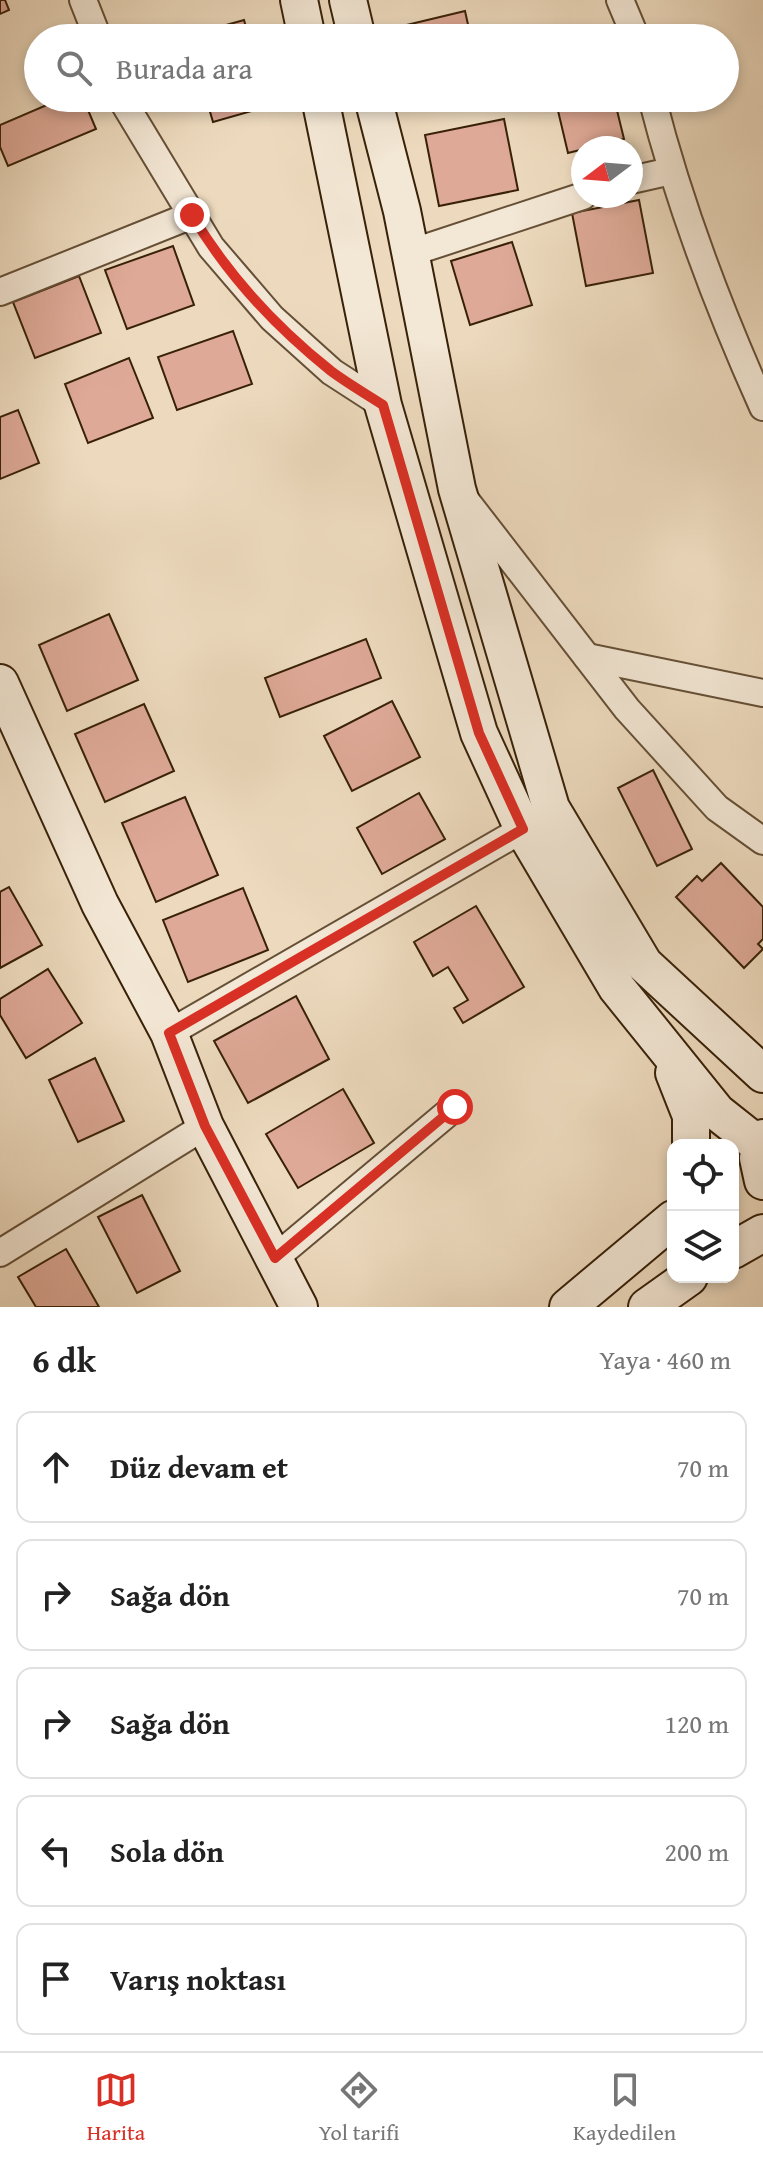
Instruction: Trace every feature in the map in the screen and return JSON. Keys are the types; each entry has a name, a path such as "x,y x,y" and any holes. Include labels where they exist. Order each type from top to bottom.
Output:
{"main road":[{"path":"299,0 304,24"},
{"path":"348,0 354,24"},
{"path":"323,112 383,405 479,733 523,829 617,988 755,1160"},
{"path":"376,112 410,253 457,489 551,808 644,964 763,1074"},
{"path":"0,683 100,904 169,1033 205,1126 299,1307"},
{"path":"662,1042 691,1116 691,1139"},
{"path":"568,1307 665,1225"},
{"path":"739,1247 763,1233"},
{"path":"647,1307 681,1283"}],"street":[{"path":"83,0 92,24"},
{"path":"620,0 630,24"},
{"path":"129,112 211,247 272,318 332,372 383,405"},
{"path":"656,112 671,171 763,407"},
{"path":"643,177 671,171"},
{"path":"410,253 571,200"},
{"path":"0,292 192,215"},
{"path":"457,489 627,709 717,808 763,841"},
{"path":"587,657 763,693"},
{"path":"169,1033 523,829"},
{"path":"275,1258 455,1107"},
{"path":"0,1253 205,1126"}],"building":[{"path":"0,0 5,0 9,10 0,14"},
{"path":"465,11 468,24 411,24"},
{"path":"30,112 89,112 96,129 8,166 0,147 0,125"},
{"path":"210,112 248,112 213,122"},
{"path":"558,112 617,112 623,136 571,136 571,152 568,153"},
{"path":"504,119 518,190 439,206 425,135"},
{"path":"598,208 641,208 653,273 586,286 572,213"},
{"path":"512,242 532,305 470,325 451,261"},
{"path":"173,246 194,305 127,329 105,270"},
{"path":"79,276 101,333 35,358 13,302"},
{"path":"233,331 252,384 177,410 158,357"},
{"path":"129,358 153,418 88,443 65,384"},
{"path":"18,410 39,463 0,479 0,417"},
{"path":"109,614 138,680 67,711 39,645"},
{"path":"366,639 381,678 280,717 265,678"},
{"path":"392,701 420,757 352,791 324,736"},
{"path":"144,704 174,771 105,802 75,734"},
{"path":"653,770 692,849 657,866 618,788"},
{"path":"419,793 445,839 382,874 357,828"},
{"path":"185,797 218,875 156,902 122,823"},
{"path":"721,863 763,907 763,939 758,944 763,949 744,968 676,897 697,876 702,881"},
{"path":"9,887 42,945 0,968 0,892"},
{"path":"243,888 268,950 188,982 163,920"},
{"path":"476,906 524,987 463,1023 454,1008 468,1000 448,967 433,976 414,942"},
{"path":"48,969 82,1023 26,1058 0,1015 0,999"},
{"path":"296,996 329,1059 248,1103 214,1041"},
{"path":"95,1058 124,1121 78,1142 49,1080"},
{"path":"343,1089 374,1143 298,1188 266,1134"},
{"path":"142,1195 180,1271 137,1293 98,1217"},
{"path":"66,1249 99,1307 36,1307 18,1277"}],"route":[{"path":"192,215 211,247 272,318 332,372 383,405 479,733 523,829 169,1033 205,1126 275,1258 455,1107"}]}
